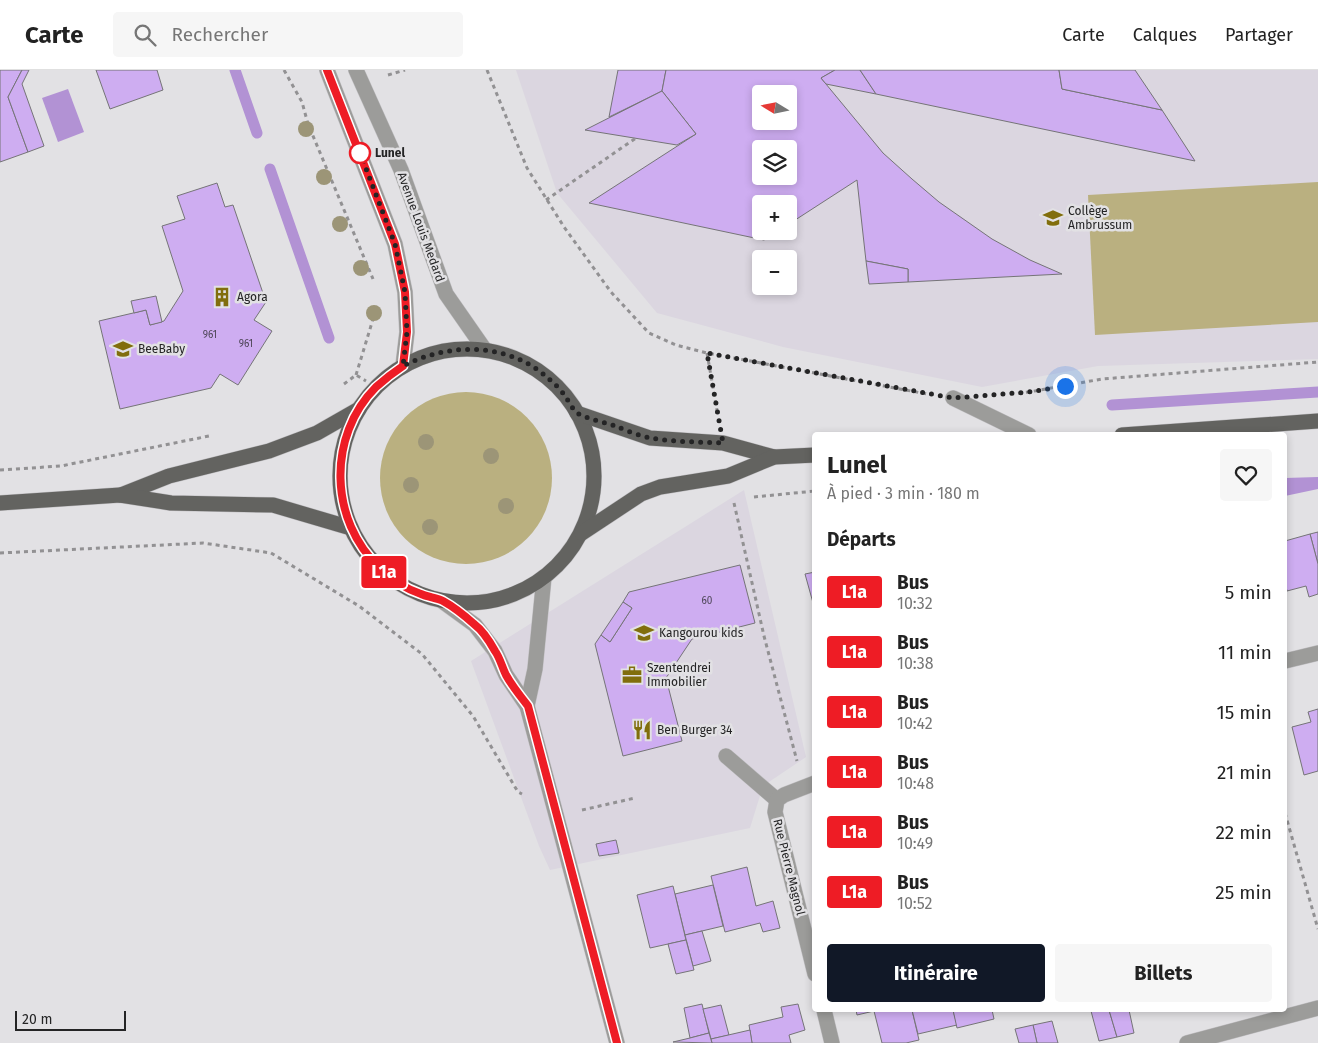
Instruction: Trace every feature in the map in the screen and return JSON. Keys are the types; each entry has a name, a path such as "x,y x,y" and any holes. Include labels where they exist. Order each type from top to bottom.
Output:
{"main road":[{"path":"582,533 590,503 593,480 592,457 586,434 577,413 564,394 548,378 529,365 508,355 485,350 469,348 435,352 403,366 375,388 359,409 348,432 341,456 340,480 342,497 351,528 363,549 379,568 398,583 419,594 442,601 486,602 526,588 544,577 560,562 582,533 641,494 660,487 728,476 774,458 812,455"},
{"path":"120,495 170,476 270,451 317,433 359,409"},
{"path":"577,413 650,438 723,443 774,458"},
{"path":"1164,432 1318,421"},
{"path":"0,503 120,495 170,503 272,505 351,528"}],"street":[{"path":"327,70 395,244 405,292 407,332 403,366"},
{"name":"Avenue Louis Medard","path":"356,70 401,170 446,294 485,350"},
{"path":"953,398 1023,432"},
{"path":"528,706 535,669 544,577"},
{"path":"442,601 475,625 495,651 506,675 528,706 617,1043"},
{"path":"1287,661 1318,653"},
{"path":"726,756 777,800"},
{"name":"Rue Pierre Magnol","path":"809,785 784,794 777,800 775,812 812,962"},
{"path":"1187,1043 1318,1008"},
{"path":"824,1012 832,1043"}],"path":[{"path":"284,70 302,102 308,124 376,287"},
{"path":"487,70 527,168 546,200 611,292 649,333 676,345 707,353 953,398"},
{"path":"546,200 636,138"},
{"path":"341,387 356,375 377,305"},
{"path":"707,353 723,443"},
{"path":"1000,395 1029,392 1102,378 1318,362"},
{"path":"356,375 375,388"},
{"path":"0,470 61,466 215,434"},
{"path":"728,476 764,636 809,785"},
{"path":"733,499 812,491"},
{"path":"0,553 203,542 271,553 358,606 422,654 473,716 518,792 557,815 635,798"},
{"path":"1287,820 1318,929"}],"shaded area":[{"name":"Collège Ambrussum","path":"516,70 1318,70 1318,359 1098,366 982,387 783,347 657,313 557,193"},
{"path":"68,89 84,132 58,142 42,98"},
{"path":"1318,182 1318,322 1095,335 1088,195"},
{"path":"458,392 474,392 507,402 521,411 533,423 542,437 548,453 552,478 550,495 542,519 533,533 521,545 507,554 491,560 474,564 458,564 425,554 411,545 399,533 390,519 384,503 380,486 380,470 390,437 399,423 411,411 425,402 441,396"},
{"path":"1318,477 1318,489 1287,496 1287,478"},
{"path":"744,490 806,757 763,786 750,828 550,870 539,846 471,661"}],"building":[{"path":"0,70 22,70 8,97 28,152 0,162"},
{"path":"22,70 29,70 22,84 44,146 28,152 8,97"},
{"path":"96,70 157,70 163,90 110,109"},
{"path":"618,70 666,70 662,91 609,117"},
{"path":"666,70 835,70 821,78 883,153 939,202 992,239 1030,260 1062,274 908,282 908,269 866,261 857,180 797,219 797,195 752,195 752,237 589,203 696,134 662,91"},
{"path":"835,70 860,70 876,94 826,84 821,78"},
{"path":"860,70 1059,70 1062,89 1162,110 1195,161 876,94"},
{"path":"1059,70 1135,70 1162,110 1062,89"},
{"path":"662,91 696,134 677,145 585,130"},
{"name":"Agora","path":"217,183 225,207 233,205 266,302 254,320 272,331 238,385 220,374 211,388 120,409 99,321 146,310 150,325 164,321 183,291 162,226 185,219 177,196"},
{"path":"866,261 908,269 908,282 869,284"},
{"path":"156,296 162,322 150,325 146,310 134,313 131,301"},
{"path":"1318,532 1318,564 1310,534"},
{"path":"1310,534 1318,564 1318,594 1309,597 1306,586 1287,591 1287,540"},
{"path":"740,565 755,623 692,639 666,678 682,741 623,756 595,644 601,635 610,642 632,608 623,602 629,592"},
{"path":"812,573 812,599 805,574"},
{"path":"623,602 632,608 610,642 601,635"},
{"path":"1318,709 1318,771 1304,775 1292,727 1311,722 1308,712"},
{"path":"616,840 619,853 599,856 596,844"},
{"path":"747,867 756,906 773,901 780,928 763,932 760,923 725,932 711,876"},
{"path":"713,885 723,926 685,935 675,894"},
{"path":"673,886 686,940 650,948 637,895"},
{"path":"702,931 711,961 693,966 685,935"},
{"path":"686,940 694,970 676,974 668,944"},
{"path":"702,1004 709,1033 690,1038 684,1008"},
{"path":"798,1004 805,1030 789,1035 791,1043 752,1043 749,1025 783,1017 781,1007"},
{"path":"721,1005 729,1035 711,1039 703,1009"},
{"path":"856,1012 870,1012 857,1015"},
{"path":"874,1012 912,1012 919,1040 906,1043 882,1043"},
{"path":"912,1012 954,1012 957,1025 918,1034"},
{"path":"953,1012 992,1012 994,1019 957,1028"},
{"path":"1091,1012 1110,1012 1117,1037 1099,1041"},
{"path":"1110,1012 1129,1012 1134,1033 1117,1037"},
{"path":"1052,1021 1058,1043 1037,1043 1033,1025"},
{"path":"1033,1025 1037,1043 1019,1043 1015,1029"},
{"path":"750,1030 752,1043 712,1043 711,1039"},
{"path":"709,1033 712,1043 673,1042 690,1038"}],"waterway":[{"path":"235,70 257,133"},
{"path":"270,169 329,338"},
{"path":"1112,405 1318,392"}],"bus line":[{"name":"L1a","path":"327,70 395,244 405,292 407,332 403,366 375,388 359,409 348,432 341,456 340,480 343,505 357,539 379,568 398,583 419,594 442,601 475,625 495,651 506,675 528,706 617,1043"}],"place":[{"name":"Lunel","path":"360,153"},
{"name":"Collège Ambrussum","path":"1053,218"},
{"name":"Agora","path":"222,297"},
{"name":"BeeBaby","path":"123,349"},
{"name":"Kangourou kids","path":"644,633"},
{"name":"Szentendrei Immobilier","path":"632,675"},
{"name":"Ben Burger 34","path":"642,730"}],"route":[{"path":"360,153 395,244 405,292 407,332 403,366 435,352 469,348 508,355 529,365 548,378 564,394 577,413 650,438 723,443 707,353 953,398 1029,392 1065,386"}]}
